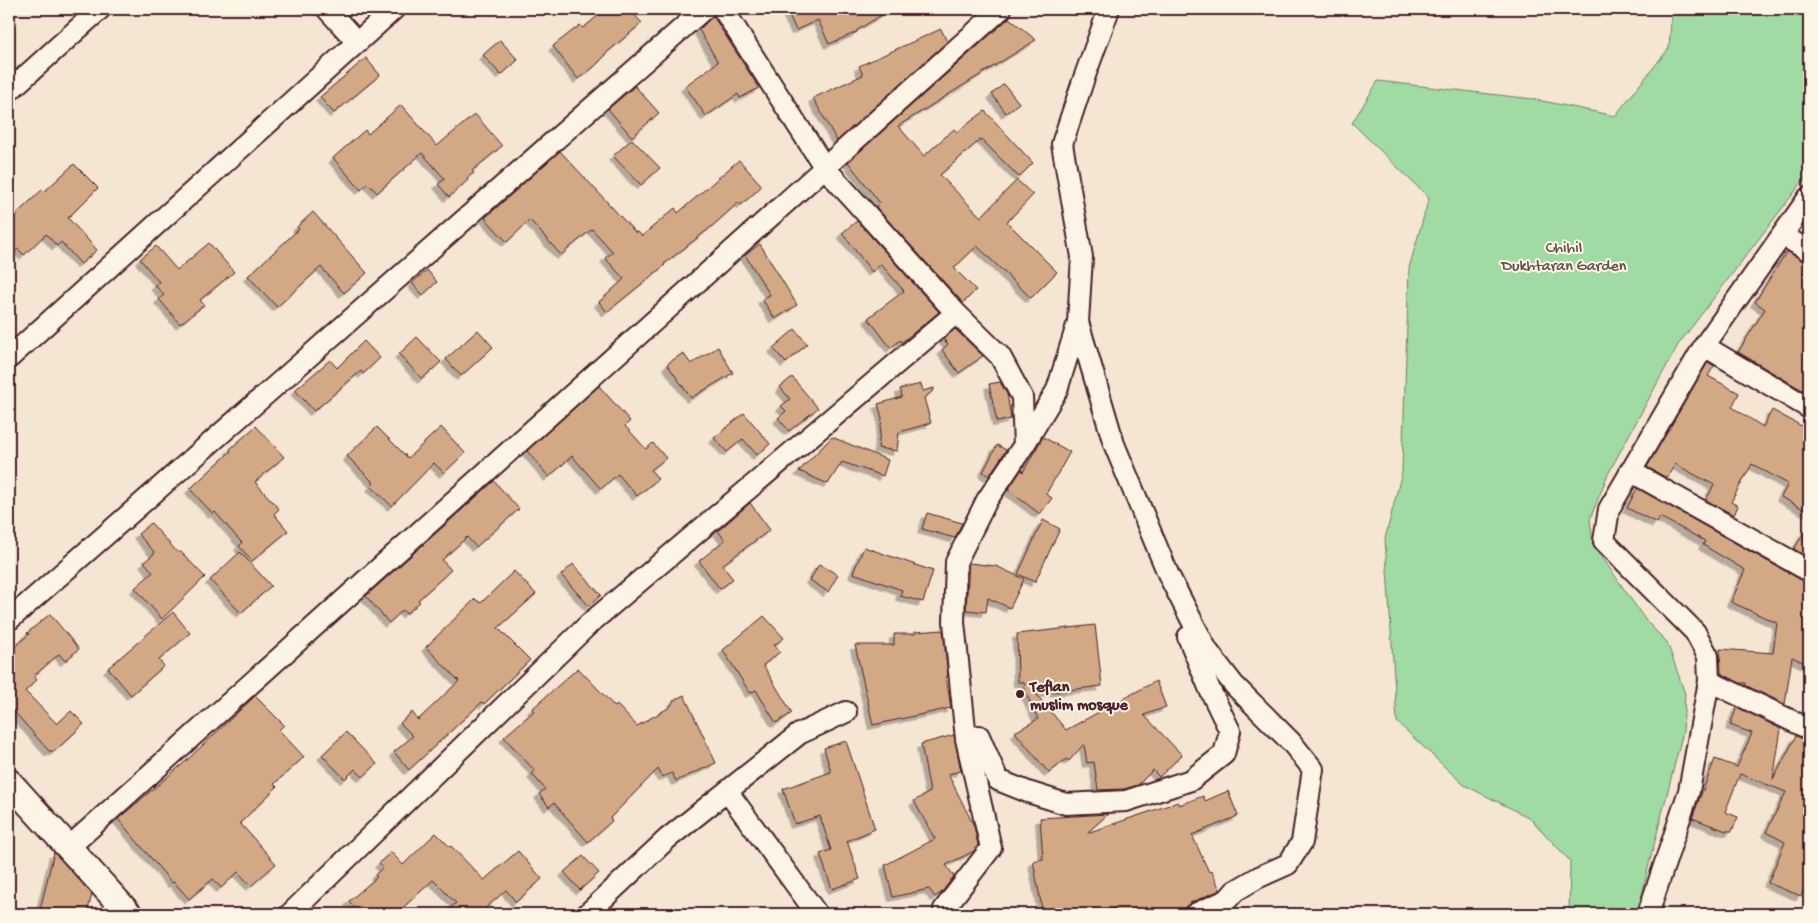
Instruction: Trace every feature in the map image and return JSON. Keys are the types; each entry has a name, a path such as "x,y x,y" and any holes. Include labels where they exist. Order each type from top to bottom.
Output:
{"street":[{"path":"9,91 100,9"},
{"path":"327,9 357,42"},
{"path":"9,358 394,9"},
{"path":"9,620 704,9"},
{"path":"723,9 825,168 956,313 1000,356 1022,397 1024,445"},
{"path":"68,848 1001,9"},
{"path":"945,914 944,909 991,848 966,738 954,622 956,562 987,500 1024,445 1057,390 1078,322 1082,257 1062,144 1082,80 1109,9"},
{"path":"1648,914 1689,791 1709,681 1708,656 1695,632 1604,541 1609,509 1704,346 1809,197"},
{"path":"1782,235 1809,251"},
{"path":"290,914 589,624 956,313"},
{"path":"1078,322 1114,444 1169,576 1207,650 1234,685 1291,742 1313,769 1302,842 1288,864 1259,877 1235,892 1227,900 1196,914"},
{"path":"1704,346 1809,408"},
{"path":"1630,471 1809,571"},
{"path":"966,738 979,736 998,780 1066,804 1126,801 1191,780 1224,754 1230,731 1210,690 1183,624 1169,576"},
{"path":"1709,681 1809,729"},
{"path":"587,914 667,839 799,734 846,712"},
{"path":"9,782 129,914"},
{"path":"727,791 817,914"}],"green space":[{"name":"Chihil Dukhtaran Garden","path":"1672,9 1809,9 1809,173 1678,345 1608,474 1590,519 1593,544 1646,621 1667,642 1685,694 1683,732 1638,914 1569,914 1570,861 1530,818 1464,785 1397,722 1385,539 1402,472 1409,268 1429,198 1352,123 1378,81 1533,99 1615,116 1669,48"}],"building":[{"path":"606,9 629,9 642,23 604,55 594,67 578,79 553,46 580,25 583,28"},
{"path":"786,9 891,9 857,32 829,44 818,20 796,30"},
{"path":"713,16 759,88 740,98 738,94 706,116 685,86 718,62 699,30"},
{"path":"1009,18 1036,40 898,126 924,156 954,129 957,132 985,111 1033,163 1019,177 981,139 940,175 981,217 1017,180 1033,195 1007,222 1057,272 1031,298 977,246 954,268 976,290 963,303 876,207 880,203 848,162"},
{"path":"941,29 947,42 837,141 813,98 863,75 859,66"},
{"path":"500,40 518,60 501,75 483,55"},
{"path":"366,58 380,75 334,113 320,97"},
{"path":"1004,84 1019,103 1006,113 992,94"},
{"path":"635,86 659,113 632,137 608,109"},
{"path":"401,105 437,146 475,114 502,146 472,171 474,173 467,178 468,180 449,197 438,184 445,179 422,153 377,193 368,183 361,190 333,158 365,130 368,134"},
{"path":"632,139 660,168 641,185 613,156"},
{"path":"560,151 636,233 638,232 642,236 675,208 678,213 739,160 762,186 741,205 739,202 607,312 599,302 624,279 605,258 613,252 592,229 561,255 530,220 507,242 485,218"},
{"path":"74,164 98,188 68,218 97,250 81,264 61,242 57,246 46,234 24,255 18,249 9,257 9,221 43,189 45,191"},
{"path":"313,212 367,273 344,293 321,267 277,307 248,276 299,229 297,227"},
{"path":"857,221 939,312 902,342 900,340 891,348 868,318 904,291 881,264 872,272 842,233"},
{"path":"209,243 234,272 200,300 204,305 180,324 159,299 164,295 155,285 159,282 140,259 156,246 177,270"},
{"path":"760,244 797,305 775,319 762,299 770,295 745,255"},
{"path":"1787,251 1809,263 1809,394 1738,352 1765,309 1755,302"},
{"path":"427,270 437,282 423,295 412,283"},
{"path":"795,329 807,344 786,363 773,348"},
{"path":"955,329 983,356 959,373 942,350 948,344 943,339"},
{"path":"478,330 493,347 461,376 446,359"},
{"path":"417,337 441,362 422,379 399,354"},
{"path":"364,341 380,358 363,374 361,371 314,411 295,390 330,360 337,368"},
{"path":"718,347 733,373 691,398 667,364 683,353 691,364"},
{"path":"1708,362 1714,366 1708,376 1739,393 1732,407 1763,427 1772,410 1809,430 1809,512 1781,497 1788,484 1752,464 1731,502 1738,506 1734,515 1706,500 1714,485 1675,464 1667,478 1647,467"},
{"path":"792,377 818,408 789,431 778,418 786,411 781,406 790,399 780,387"},
{"path":"1000,382 1007,394 1011,419 997,422 989,384"},
{"path":"921,384 923,391 934,388 924,398 931,423 899,432 897,451 878,448 882,418 878,404 902,397 900,389"},
{"path":"599,386 630,421 625,426 646,449 653,443 666,458 651,470 658,479 637,496 618,474 601,489 572,456 549,477 527,451"},
{"path":"744,413 770,444 757,455 743,439 727,452 714,438"},
{"path":"256,426 284,457 255,482 279,509 274,514 288,531 252,561 239,546 242,543 215,512 213,514 190,489"},
{"path":"377,427 408,458 441,427 465,453 444,473 434,463 392,506 371,486 374,483 347,456"},
{"path":"832,437 888,460 883,476 842,462 828,484 799,471"},
{"path":"1043,437 1070,452 1046,494 1052,498 1040,514 1008,490 1022,469 1023,472"},
{"path":"997,445 1006,450 989,476 983,472"},
{"path":"494,481 519,509 476,547 467,537 442,560 451,570 418,600 420,602 406,614 403,610 389,623 366,596"},
{"path":"1637,488 1809,583 1809,665 1792,657 1785,704 1745,685 1746,683 1740,683 1721,673 1720,649 1773,653 1777,623 1731,602 1745,570 1703,545 1705,541 1660,517 1657,523 1627,508"},
{"path":"750,503 770,530 722,565 733,579 720,589 699,561 725,540 718,531"},
{"path":"927,513 962,523 955,538 922,529"},
{"path":"1043,520 1060,529 1035,582 1018,574"},
{"path":"151,523 178,553 180,551 205,577 162,619 135,588 153,572 144,562 155,553 138,534"},
{"path":"1809,525 1809,558 1794,549"},
{"path":"864,547 933,571 923,602 900,596 902,590 853,573"},
{"path":"240,552 271,586 241,613 210,580"},
{"path":"969,563 996,566 1024,579 1010,608 988,598 986,612 966,610"},
{"path":"573,564 601,595 589,606 561,575"},
{"path":"819,564 838,575 828,592 810,580"},
{"path":"514,571 536,594 498,628 530,660 484,704 482,702 409,770 394,752 413,736 400,723 412,712 418,720 459,681 426,647 475,599 481,603"},
{"path":"173,612 190,633 159,660 164,666 131,695 108,668"},
{"path":"50,614 79,649 65,661 59,654 34,676 37,680 25,691 57,724 71,711 84,724 55,751 49,751 9,706 9,652 29,634 27,633"},
{"path":"764,616 784,638 774,645 780,652 763,665 792,713 776,723 756,690 750,693 723,650"},
{"path":"1095,625 1102,686 1036,694 1066,730 1156,681 1166,707 1144,715 1182,755 1159,777 1153,770 1138,785 1124,789 1098,790 1094,762 1087,763 1084,744 1069,761 1066,759 1049,773 1015,732 1038,719 1023,687 1025,685 1024,682 1018,682 1017,634"},
{"path":"943,630 948,677 946,677 951,708 873,725 855,645 894,645 894,634 915,634 915,632"},
{"path":"578,668 615,707 617,705 637,726 670,707 674,700 684,695 716,763 676,781 672,773 662,777 658,769 610,818 612,821 588,842 554,803 549,807 539,794 545,789 532,774 535,771 504,737"},
{"path":"255,696 284,725 279,730 304,757 274,784 277,787 240,823 276,864 251,886 238,872 221,888 213,879 189,899 174,882 172,883 118,819 185,762"},
{"path":"1737,707 1781,729 1773,780 1796,736 1809,741 1809,878 1801,896 1768,883 1785,842 1766,832 1786,792 1740,774 1725,812 1738,817 1732,831 1726,831 1692,818 1715,759 1737,767 1752,733 1730,725"},
{"path":"346,732 377,764 363,777 355,769 345,779 322,755"},
{"path":"954,735 961,771 948,774 974,826 978,845 974,851 946,865 954,876 942,892 935,897 929,889 893,897 885,865 935,839 914,801 930,792 921,744"},
{"path":"846,741 875,829 847,841 860,879 832,889 820,854 831,850 820,816 795,824 783,789 831,772 824,748"},
{"path":"1228,791 1238,816 1192,835 1209,872 1212,871 1220,890 1190,903 1185,907 1183,914 1117,914 1115,908 1096,914 1043,914 1033,861 1043,859 1040,818 1108,814 1087,833 1178,802 1179,805 1203,796 1205,801"},
{"path":"436,833 484,880 518,851 542,879 516,902 506,890 479,914 443,914 456,903 433,880 396,914 361,914 349,901 377,877 375,875 383,867 379,863 391,852 403,865"},
{"path":"54,852 92,894 87,914 39,914"},
{"path":"583,856 599,873 580,890 564,872"}],"place":[{"name":"Teflan muslim mosque","path":"1020,694"}]}
